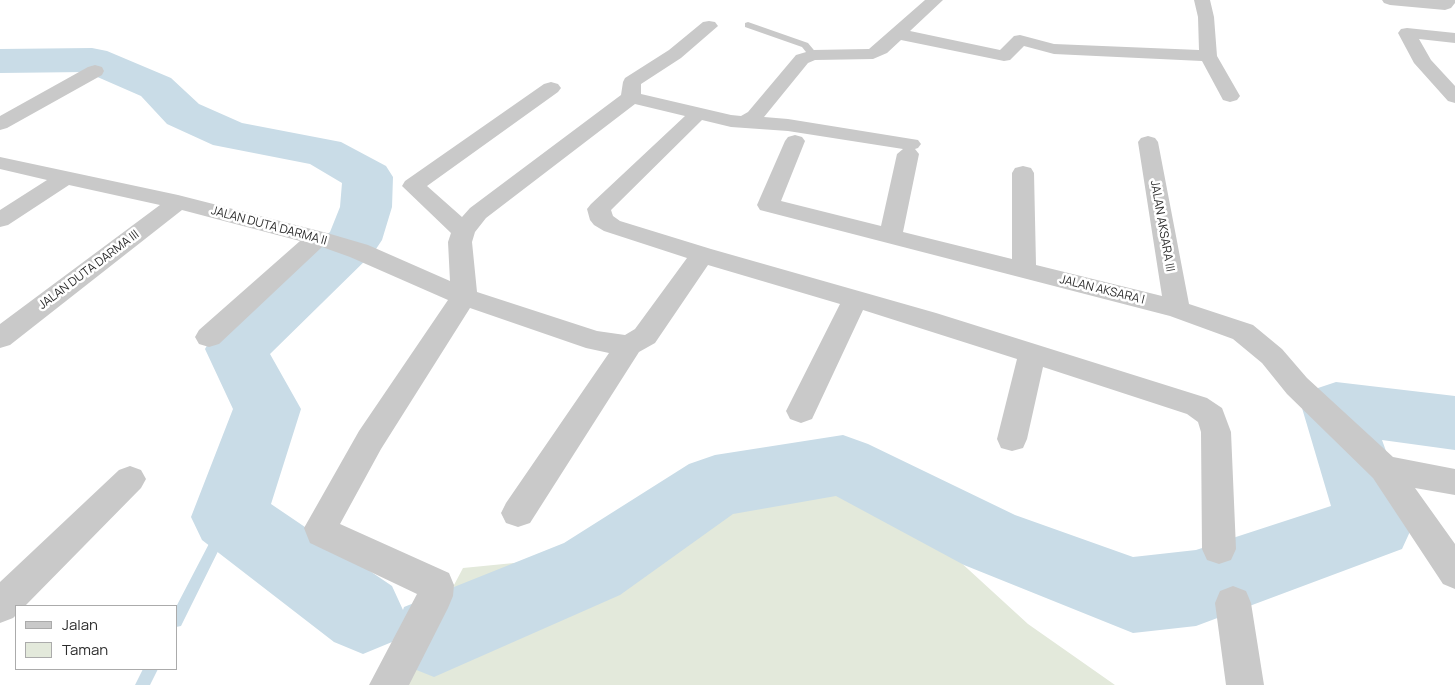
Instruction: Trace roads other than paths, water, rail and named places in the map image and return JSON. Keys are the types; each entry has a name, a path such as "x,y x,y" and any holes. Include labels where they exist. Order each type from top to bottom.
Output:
{"street":[{"path":"745,122 755,116 802,59 814,55 873,54 935,0"},
{"path":"1202,0 1206,17 1208,56 1230,96"},
{"path":"1390,0 1450,7"},
{"path":"388,685 435,596 436,585 322,532 321,528 370,440 464,297 460,242 463,231 487,204 631,97 632,82 675,54 709,26"},
{"path":"1455,38 1407,33 1423,63 1455,97"},
{"path":"898,34 1004,56 1020,40 1054,49 1208,56"},
{"path":"0,124 95,71"},
{"path":"463,231 413,186 551,88"},
{"path":"631,97 731,121 788,125 910,149 890,237"},
{"path":"692,120 599,209 602,220 612,226 702,255 855,299 1197,406 1211,416 1216,432 1219,549"},
{"name":"JALAN AKSARA I","path":"795,141 768,205 1177,309 1243,332 1272,356 1297,386 1372,459 1455,574"},
{"name":"JALAN AKSARA III","path":"1148,142 1177,309"},
{"name":"JALAN DUTA DARMA II","path":"0,163 178,202 318,238 352,248 464,297 596,341 629,345"},
{"path":"1024,173 1024,271"},
{"path":"0,220 66,178"},
{"name":"JALAN DUTA DARMA III","path":"0,338 178,202"},
{"path":"209,337 318,238"},
{"path":"518,513 629,345 645,336 702,255"},
{"path":"801,411 855,299"},
{"path":"1012,439 1032,353"},
{"path":"1372,459 1455,482"},
{"path":"0,606 130,478"},
{"path":"1233,603 1245,685"}],"lane":[{"path":"748,24 805,45 814,55"}],"waterway":[{"path":"0,61 92,60 156,87 183,114 230,135 324,152 368,177 366,207 355,240 236,349 267,409 229,517 363,614"},
{"path":"434,636 592,569 715,486 843,465 991,541 1133,595 1196,588 1375,525 1336,408 1455,423"},
{"path":"178,617 229,517"},
{"path":"142,685 150,670"}]}
